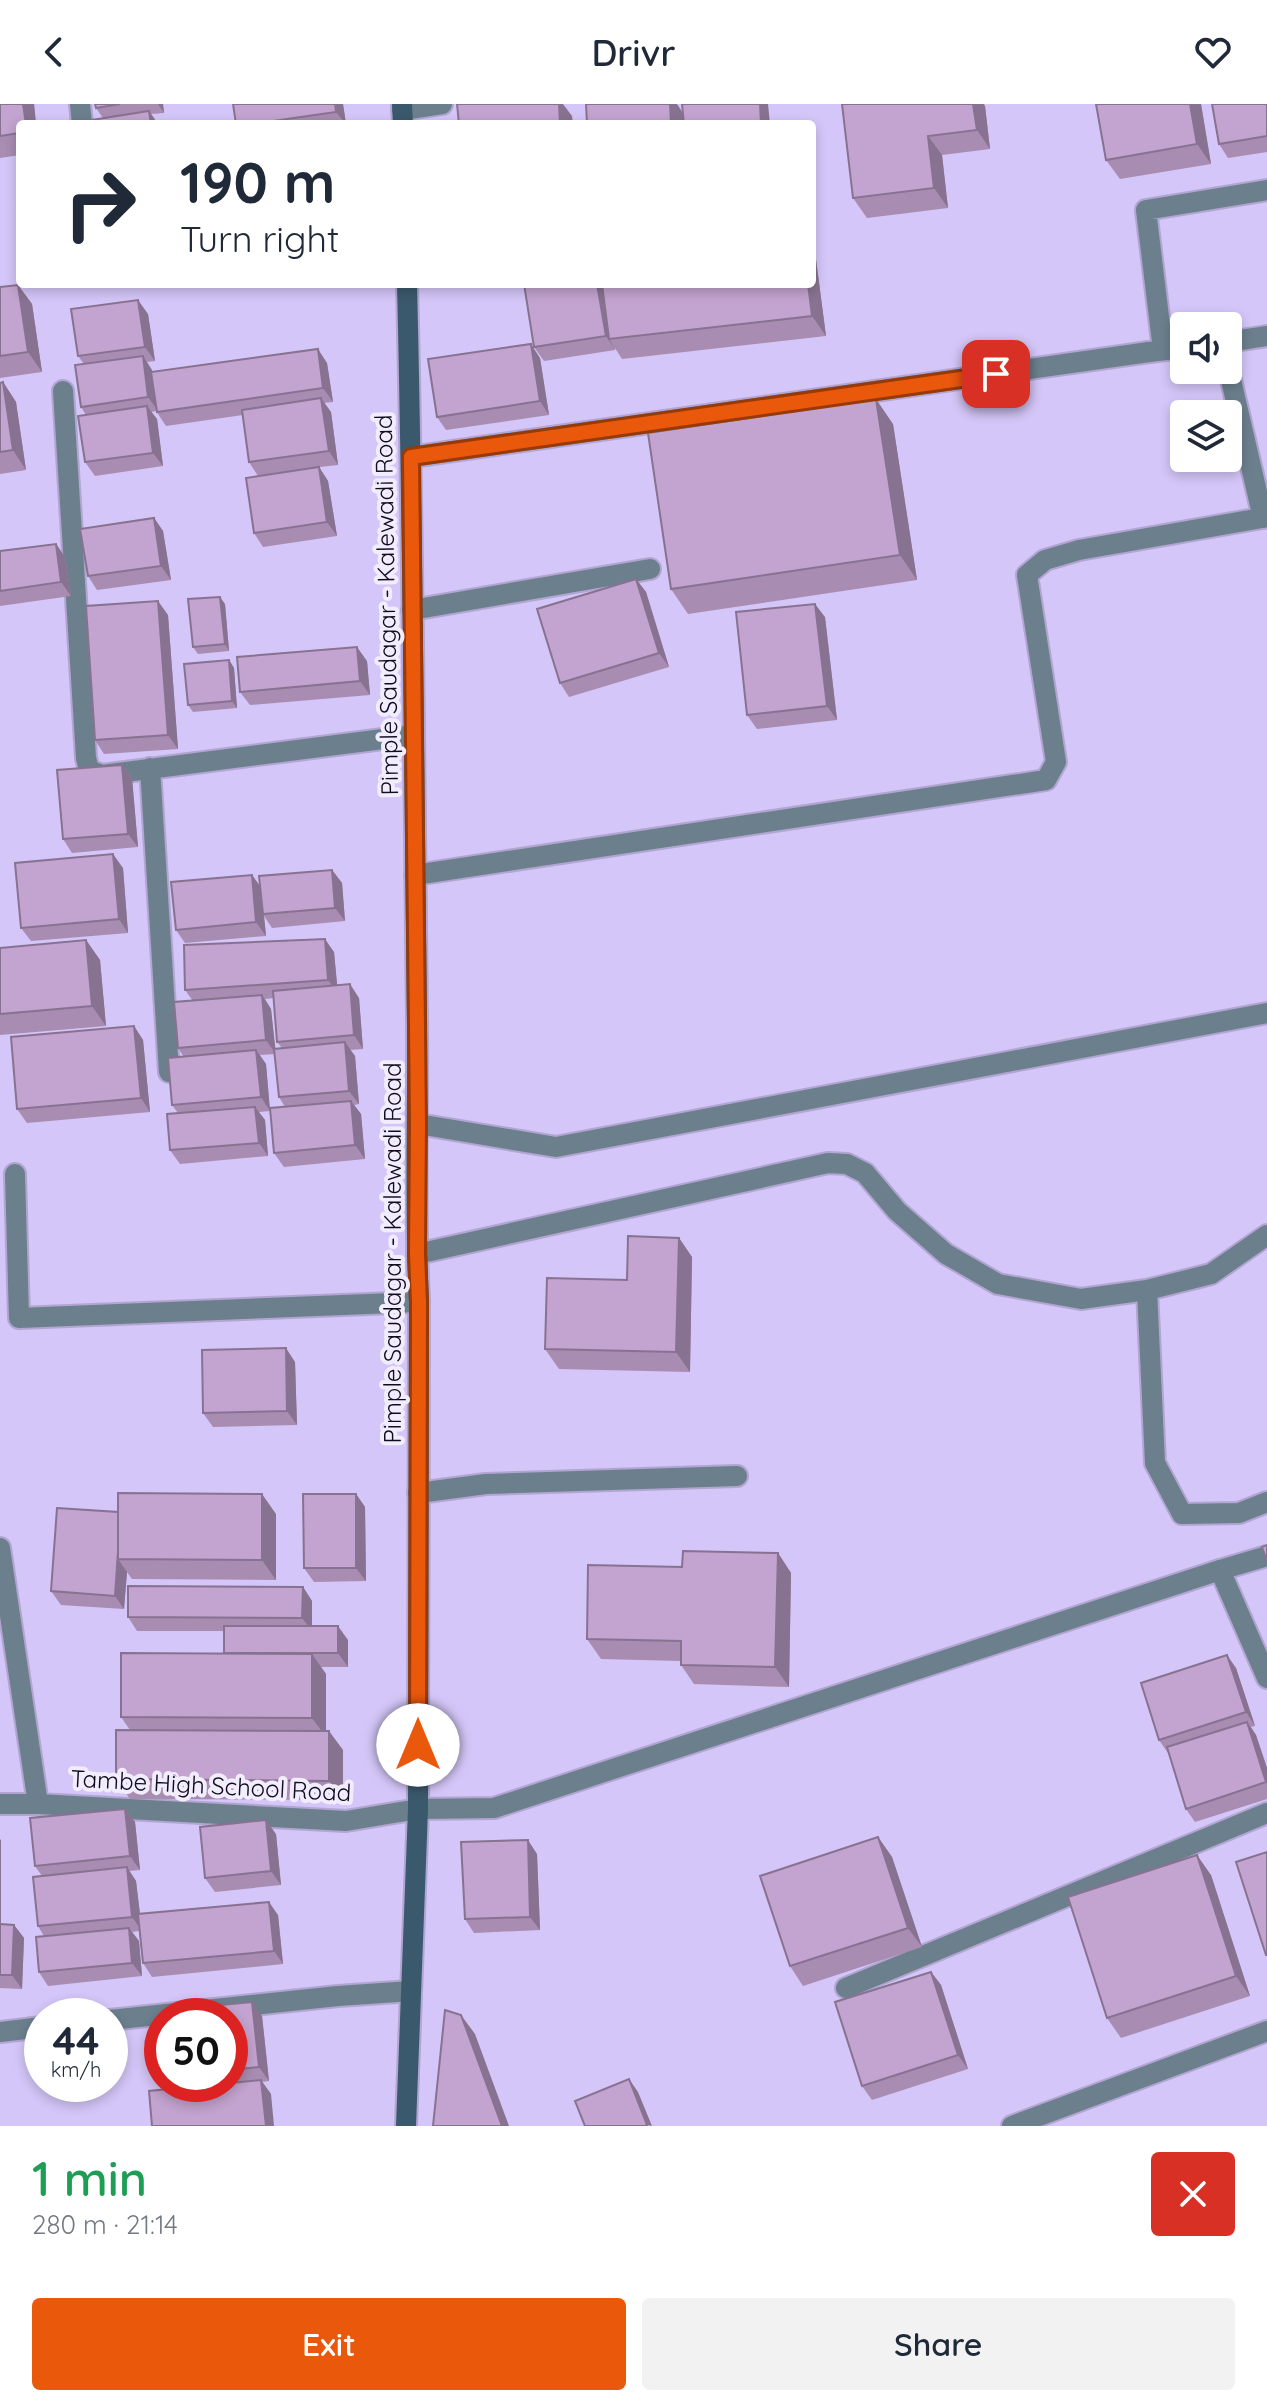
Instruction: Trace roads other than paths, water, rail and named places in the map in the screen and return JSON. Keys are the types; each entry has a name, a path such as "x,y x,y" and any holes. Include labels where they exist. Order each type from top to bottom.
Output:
{"main road":[{"name":"Pimple Saudagar - Kalewadi Road","path":"406,2126 418,1809 419,1302 407,288"}],"street":[{"path":"402,113 442,104"},
{"path":"1156,351 1146,210 1267,190"},
{"path":"1242,340 1267,336"},
{"path":"411,457 1170,350"},
{"path":"415,875 1046,780 1056,762 1027,575 1045,560 1079,550 1265,518 1232,384"},
{"path":"63,391 89,770 102,775 414,735"},
{"path":"412,610 650,569"},
{"path":"150,768 169,1072"},
{"path":"418,1124 556,1147 1267,1013"},
{"path":"417,1254 828,1163 847,1164 865,1173 897,1211 946,1254 998,1284 1081,1299 1147,1290 1211,1274 1267,1235"},
{"path":"15,1174 19,1318 419,1302"},
{"path":"1147,1290 1155,1463 1182,1514 1239,1513 1267,1502"},
{"path":"418,1493 501,1483 737,1476"},
{"path":"0,1548 38,1804"},
{"name":"Tambe High School Road","path":"0,1804 346,1821 418,1809 494,1808 1267,1556"},
{"path":"1220,1570 1267,1678"},
{"path":"846,1988 1267,1813"},
{"path":"128,2018 411,1991"},
{"path":"0,2032 24,2029"},
{"path":"1012,2126 1267,2031"}]}
